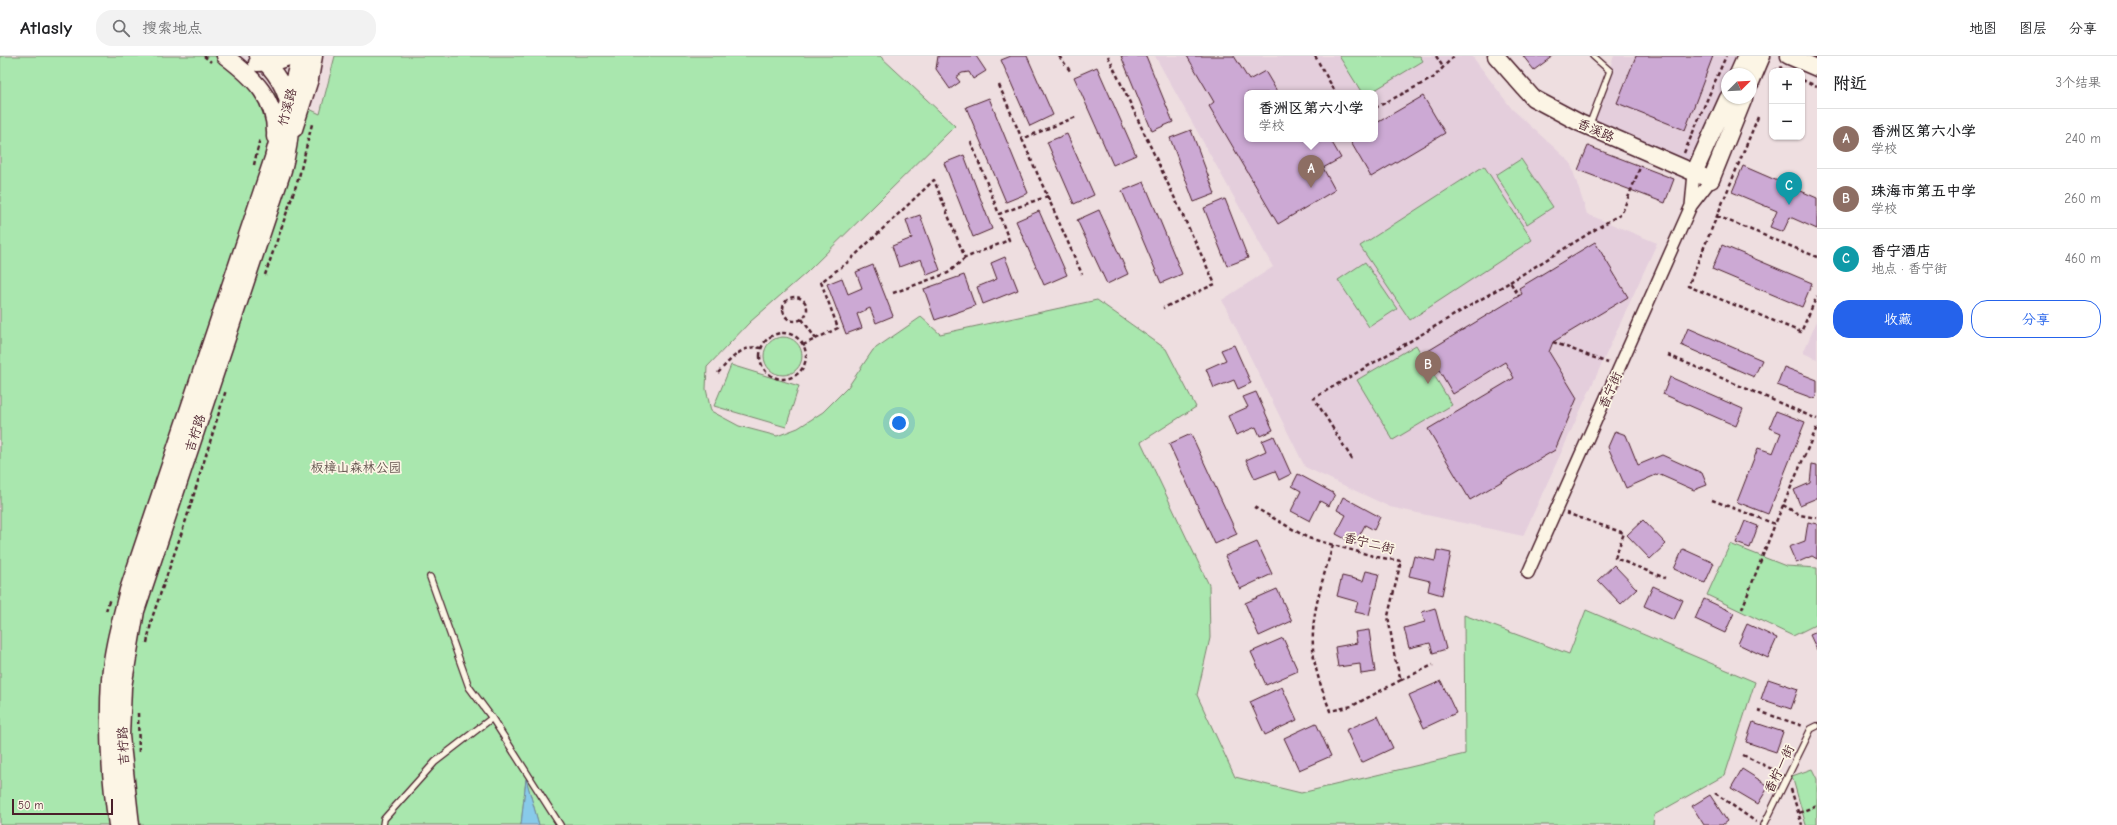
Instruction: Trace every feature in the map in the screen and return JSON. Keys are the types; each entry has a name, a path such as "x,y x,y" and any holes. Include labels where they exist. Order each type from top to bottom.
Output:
{"main road":[{"path":"225,56 252,78 263,91 270,104 276,130 273,158"},
{"path":"235,56 251,63 292,56"},
{"name":"竹溪路","path":"273,158 300,56"},
{"name":"竹溪路","path":"290,144 310,79 314,56"},
{"name":"香溪路","path":"1496,56 1533,98 1589,127 1711,180"},
{"path":"1741,68 1746,56"},
{"path":"1757,68 1762,56"},
{"path":"1789,56 1817,68"},
{"name":"吉柠路","path":"131,825 121,736 123,687 136,611 283,170 290,144 291,126 288,103 279,81 262,60"},
{"name":"香宁街","path":"1694,172 1725,104"},
{"name":"香宁街","path":"1711,180 1742,104"},
{"name":"吉柠路","path":"117,825 109,736 110,678 117,637 128,590 273,158"}],"street":[{"name":"香宁街","path":"1691,206 1694,172"},
{"name":"香宁街","path":"1528,573 1691,206 1711,180"}],"lane":[{"path":"1589,127 1610,71 1593,56"},
{"path":"430,577 469,687 492,718 560,825"},
{"path":"383,825 384,818 435,762 492,718"},
{"path":"1811,729 1817,726"},
{"name":"香柠一街","path":"1764,825 1811,729"}],"path":[{"path":"1059,56 1071,72"},
{"path":"1108,56 1215,284 1163,308"},
{"path":"1314,56 1334,90"},
{"path":"1436,56 1443,67"},
{"path":"1378,106 1433,78 1454,56"},
{"path":"1677,150 1684,153 1726,56"},
{"path":"1805,81 1817,86"},
{"path":"999,84 1082,274"},
{"path":"1022,139 1076,117"},
{"path":"1758,117 1688,286 1801,332 1817,296"},
{"path":"263,281 298,177 312,121"},
{"path":"893,293 948,273 965,258 1009,240 971,142"},
{"path":"1352,458 1314,398 1510,282 1622,213 1643,161"},
{"path":"803,345 838,328 821,282 848,262 934,180 965,258"},
{"path":"1000,214 1048,196"},
{"path":"1717,216 1817,257"},
{"path":"1510,282 1519,296"},
{"path":"798,298 804,302 807,312 802,319 792,320 786,316 784,308 787,301 798,298"},
{"path":"802,319 816,339"},
{"path":"782,333 794,336 803,345 806,358 801,370 791,378 785,379 772,376 763,367 761,354 762,348 770,338 782,333"},
{"path":"1553,342 1620,368"},
{"path":"718,373 746,348 752,346 762,348"},
{"path":"1668,355 1817,419"},
{"path":"146,648 152,618 186,520 228,386"},
{"path":"1742,609 1775,524 1817,427"},
{"path":"1712,500 1775,524"},
{"path":"1783,505 1800,515 1817,518"},
{"name":"香宁二街","path":"1254,507 1308,538 1377,557 1401,561 1388,616 1395,659 1401,680"},
{"path":"1557,510 1624,533 1615,558 1665,578"},
{"path":"1334,545 1315,606 1313,649 1318,677 1330,711 1352,706 1433,664"},
{"path":"138,707 139,758"},
{"path":"1758,711 1811,729"},
{"path":"1715,793 1760,825"},
{"path":"1799,813 1817,805"}],"shaded area":[{"path":"1155,56 1472,56 1512,109 1570,162 1587,214 1657,243 1523,536 1390,507 1305,467 1222,300 1273,267"},
{"path":"1614,56 1746,56 1741,68 1721,68 1721,104 1724,104 1694,172 1589,127"},
{"path":"1817,321 1817,359 1803,353"}],"green space":[{"name":"板樟山森林公园","path":"0,56 218,56 248,80 320,114 335,56 880,56 955,126 806,273 750,322 707,367 706,389 711,411 739,426 777,436 798,428 823,412 848,387 873,350 921,317 940,334 1097,300 1166,349 1196,407 1141,442 1209,585 1210,638 1197,695 1235,777 1301,793 1465,754 1464,615 1569,654 1586,610 1755,682 1725,775 1654,815 1653,825 539,825 526,780 521,825 0,825"},
{"path":"1339,56 1420,56 1423,61 1375,90 1360,90"},
{"path":"1521,159 1553,207 1527,224 1496,175"},
{"path":"1484,166 1532,240 1410,320 1360,246"},
{"path":"1365,262 1397,309 1369,327 1338,280"},
{"path":"779,337 787,337 797,342 801,349 801,363 797,370 787,375 779,375 769,370 767,367 764,360 764,352 769,342 772,340"},
{"path":"1416,345 1452,405 1393,440 1357,380"},
{"path":"731,365 799,386 786,427 714,406"},
{"path":"1730,544 1786,566 1817,568 1817,624 1793,636 1707,595"},
{"path":"1812,769 1817,779 1817,825 1806,825 1792,776"}],"water":[{"path":"526,779 539,825 521,825"}],"building":[{"path":"938,56 976,56 986,71 973,79 969,72 962,73 956,77 960,82 950,89 936,69"},
{"path":"1011,56 1027,56 1053,115 1030,126 1001,60"},
{"path":"1121,56 1146,56 1173,122 1152,131"},
{"path":"1187,56 1234,56 1249,80 1265,71 1276,90 1244,90 1244,142 1332,142 1341,158 1323,168 1335,190 1278,224 1209,106 1214,102"},
{"path":"1523,56 1553,56 1534,70"},
{"path":"1636,56 1713,56 1685,130 1617,103"},
{"path":"1097,67 1136,155 1113,165 1074,77"},
{"path":"1423,96 1445,133 1371,177 1351,142 1378,142 1378,122"},
{"path":"989,98 1028,193 1006,202 966,107"},
{"path":"1191,130 1215,194 1194,202 1170,138"},
{"path":"1067,134 1094,195 1074,204 1047,142"},
{"path":"1588,146 1674,179 1665,203 1578,170"},
{"path":"964,155 992,229 973,237 944,163"},
{"path":"1743,166 1817,198 1817,229 1790,217 1783,232 1770,227 1777,211 1732,192"},
{"path":"1144,182 1182,274 1161,283 1122,191"},
{"path":"1225,199 1248,258 1227,266 1204,208"},
{"path":"1099,210 1128,274 1107,284 1077,220"},
{"path":"1039,211 1067,275 1044,285 1016,221"},
{"path":"920,215 940,270 927,275 921,259 899,267 892,246 912,238 906,220"},
{"path":"1595,242 1628,297 1553,342 1549,352 1577,398 1555,450 1470,500 1428,429 1514,378 1505,362 1453,394 1428,351 1522,294 1519,288"},
{"path":"1722,245 1812,283 1802,307 1712,269"},
{"path":"1005,257 1018,290 983,304 977,287 997,279 991,263"},
{"path":"873,265 893,316 876,323 870,308 857,314 862,328 846,334 827,284 842,278 848,294 862,288 856,272"},
{"path":"964,275 975,306 935,320 924,289"},
{"path":"1688,328 1762,360 1754,377 1681,345"},
{"path":"1234,345 1251,383 1238,389 1234,380 1214,388 1206,369 1226,360 1221,350"},
{"path":"1784,367 1817,380 1817,393 1815,399 1777,385"},
{"path":"1670,377 1743,409 1736,426 1663,394"},
{"path":"1256,392 1273,430 1260,436 1256,427 1236,435 1228,416 1248,407 1243,397"},
{"path":"1776,411 1805,422 1768,514 1737,502 1758,448 1773,453 1781,433 1769,428"},
{"path":"1615,431 1626,435 1638,465 1662,455 1702,473 1707,485 1694,490 1658,474 1626,488 1608,447"},
{"path":"1191,434 1237,534 1215,544 1169,444"},
{"path":"1274,436 1291,474 1279,480 1275,471 1255,479 1246,460 1266,451 1262,441"},
{"path":"1812,464 1817,465 1817,498 1800,505 1794,490 1810,483"},
{"path":"1298,474 1335,494 1329,506 1320,501 1310,521 1291,511 1301,491 1292,486"},
{"path":"1343,497 1380,517 1374,530 1365,525 1355,544 1336,534 1346,515 1337,510"},
{"path":"1643,520 1666,544 1650,559 1627,535"},
{"path":"1745,521 1758,526 1750,548 1736,543"},
{"path":"1808,522 1817,524 1817,559 1812,556 1796,563 1789,547 1805,541"},
{"path":"1257,542 1272,574 1240,589 1225,556"},
{"path":"1683,549 1714,563 1705,583 1674,569"},
{"path":"1437,550 1451,553 1442,595 1428,591 1430,581 1409,576 1414,556 1435,561"},
{"path":"1614,565 1637,589 1621,604 1598,580"},
{"path":"1366,571 1379,574 1369,615 1355,612 1358,602 1337,596 1342,576 1363,581"},
{"path":"1653,586 1683,600 1674,620 1644,606"},
{"path":"1277,589 1292,621 1259,636 1245,603"},
{"path":"1704,599 1734,613 1725,633 1695,619"},
{"path":"1435,608 1446,649 1433,653 1430,643 1409,648 1404,628 1425,622 1422,612"},
{"path":"1747,624 1777,638 1768,658 1738,644"},
{"path":"1369,630 1375,672 1361,674 1360,664 1338,667 1335,647 1357,643 1355,632"},
{"path":"1817,632 1817,650 1810,635"},
{"path":"1283,638 1298,671 1266,685 1251,652"},
{"path":"1768,679 1798,689 1791,709 1761,699"},
{"path":"1441,681 1456,713 1424,728 1409,695"},
{"path":"1282,687 1297,720 1265,735 1250,702"},
{"path":"1378,716 1393,748 1361,763 1346,730"},
{"path":"1753,722 1783,732 1776,752 1746,742"},
{"path":"1316,723 1331,756 1299,770 1284,738"},
{"path":"1742,769 1769,786 1758,804 1731,788"},
{"path":"1710,795 1727,821 1722,825 1704,825 1692,806"}],"place":[{"name":"香洲区第六小学","path":"1311,188"},
{"name":"香宁酒店","path":"1789,205"},
{"name":"珠海市第五中学","path":"1428,384"}]}
